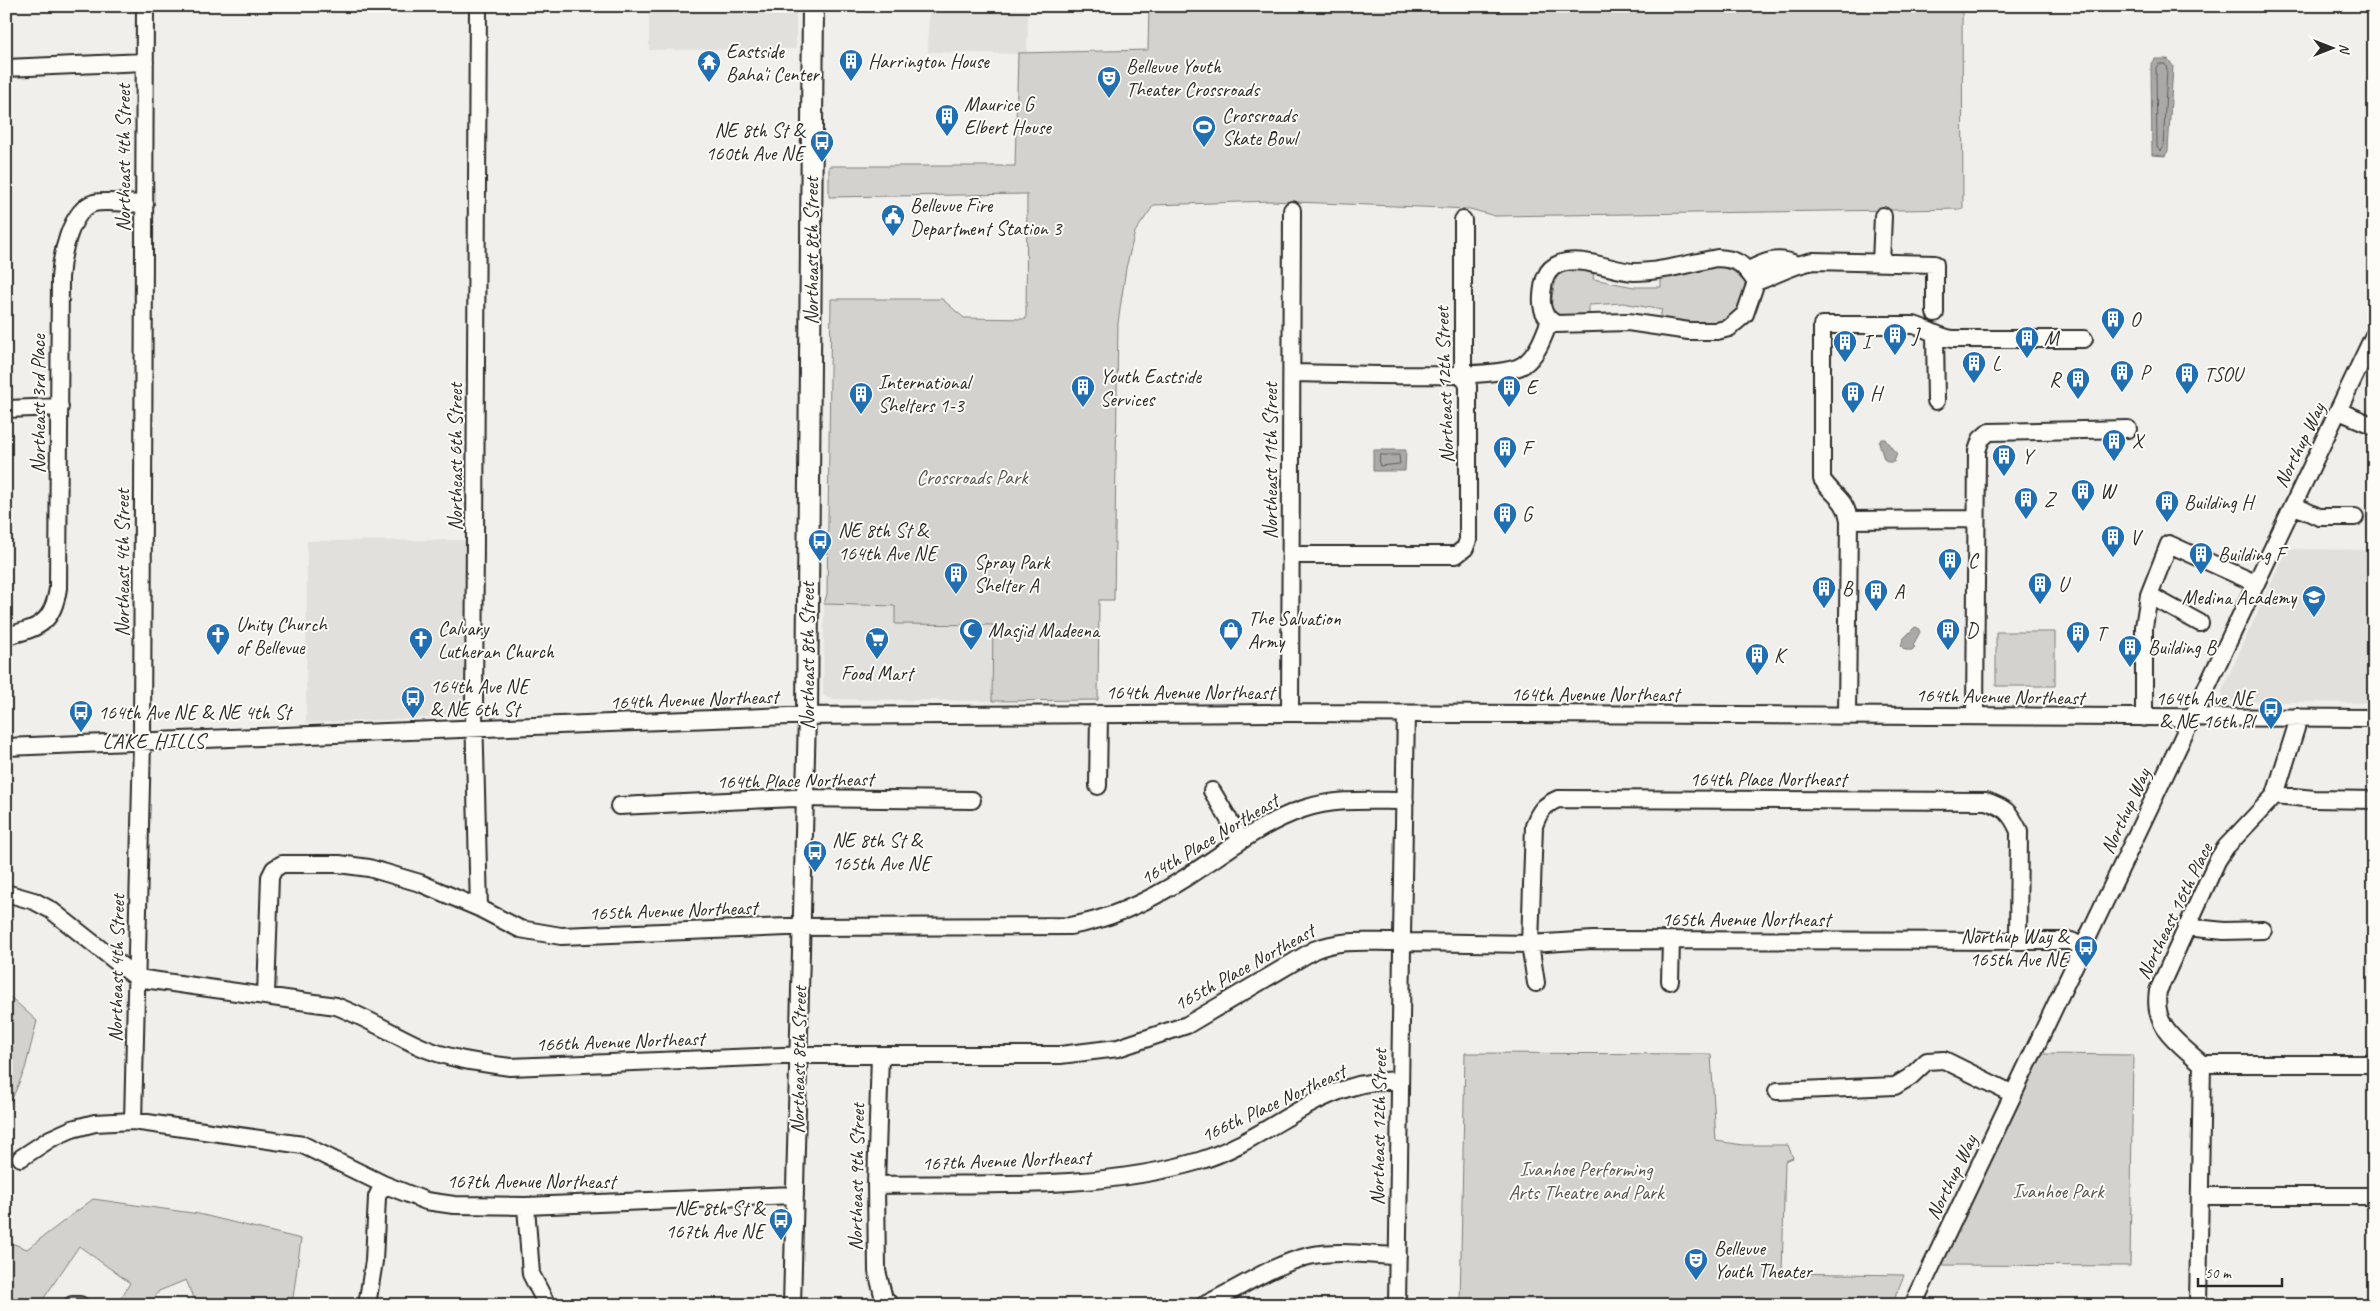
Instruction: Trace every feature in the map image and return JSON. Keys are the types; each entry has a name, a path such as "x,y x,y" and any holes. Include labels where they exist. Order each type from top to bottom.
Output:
{"main road":[{"name":"Northeast 8th Street","path":"807,716 813,6"}],"street":[{"name":"Northeast 4th Street","path":"133,1121 142,742 145,6"},
{"name":"Northeast 6th Street","path":"478,6 474,728 479,908"},
{"path":"6,68 144,62"},
{"name":"Northeast 3rd Place","path":"6,636 37,628 46,620 56,603 58,588 60,278 64,245 78,218 85,209 94,203 144,204"},
{"name":"Northeast 11th Street","path":"1290,713 1292,210"},
{"path":"1882,216 1882,263"},
{"name":"Northeast 12th Street","path":"1291,555 1456,555 1465,548 1468,540 1468,386 1463,374 1463,220"},
{"path":"1717,258 1731,258 1740,262 1752,276 1745,314 1728,328 1717,331 1689,331 1628,322 1556,324 1541,309 1542,284 1548,272 1559,264 1590,264 1633,272 1658,270 1717,258"},
{"path":"1752,276 1777,274 1795,264 1814,261 1935,264 1935,313"},
{"path":"1292,373 1463,374 1510,371 1524,365 1539,346 1550,320"},
{"path":"1847,716 1849,520 1847,508 1822,479 1822,325 1914,325 1925,328 1935,335 1952,339 2084,338"},
{"path":"1935,335 1936,401"},
{"name":"Northup Way","path":"1913,1305 2374,335"},
{"path":"6,409 60,407"},
{"path":"2339,411 2374,426"},
{"path":"1975,716 1977,451 1981,438 1989,432 2128,429"},
{"path":"2294,505 2319,517 2355,517"},
{"path":"1849,520 1976,519"},
{"path":"2144,718 2144,627 2149,595 2169,544 2255,583"},
{"path":"2149,595 2200,623"},
{"name":"164th Avenue Northeast","path":"6,747 807,716 1290,713 2374,718"},
{"path":"1098,786 1099,714"},
{"name":"Northeast 12th Street","path":"1397,1305 1401,942 1406,714"},
{"name":"Northeast 8th Street","path":"792,1305 807,716"},
{"name":"Northeast 16th Place","path":"2202,1064 2170,1035 2160,1021 2155,1004 2158,991 2217,861 2226,847 2275,795 2296,728 2297,718"},
{"path":"1212,792 1242,840"},
{"path":"2275,795 2314,799 2374,800"},
{"name":"164th Place Northeast","path":"619,806 805,799 972,800"},
{"name":"164th Place Northeast","path":"1530,944 1532,837 1538,813 1547,804 1558,799 1986,801 2002,807 2012,815 2019,831 2018,941"},
{"name":"164th Place Northeast","path":"1097,921 1141,904 1184,879 1242,840 1302,809 1346,800 1404,801"},
{"name":"165th Avenue Northeast","path":"266,995 270,877 274,869 282,864 339,864 400,876 479,908 520,929 561,936 802,926 1070,926 1097,921"},
{"path":"6,893 34,901 51,910 137,978"},
{"path":"2186,926 2224,931 2263,930"},
{"name":"165th Place Northeast","path":"1118,1048 1187,1025 1314,950 1331,943 1344,940 1401,942"},
{"name":"165th Avenue Northeast","path":"1401,942 1530,944 1593,940 2071,941 2083,947"},
{"path":"1670,981 1671,940"},
{"path":"1530,944 1536,983"},
{"name":"166th Avenue Northeast","path":"137,978 336,1006 361,1015 421,1047 477,1062 510,1066 798,1055 1060,1055 1118,1048"},
{"name":"Northeast 9th Street","path":"880,1055 876,1185 877,1271 887,1302"},
{"path":"1777,1091 1895,1086 1910,1077 1926,1061 1944,1060 2013,1094"},
{"path":"2198,1305 2202,1064 2374,1064"},
{"name":"166th Place Northeast","path":"1136,1175 1200,1161 1229,1150 1323,1098 1346,1088 1370,1082 1400,1080"},
{"name":"167th Avenue Northeast","path":"21,1158 50,1139 72,1130 95,1123 133,1121 303,1145 383,1184 426,1201 454,1206 526,1206 795,1195"},
{"name":"167th Avenue Northeast","path":"876,1185 1086,1181 1136,1175"},
{"path":"367,1305 374,1261 377,1197 383,1184"},
{"path":"2201,1196 2374,1196"},
{"path":"526,1206 531,1274 547,1305"},
{"path":"1204,1305 1280,1265 1310,1256 1329,1254 1398,1256"},
{"path":"72,1305 80,1305"}],"shaded area":[{"path":"649,6 796,6 796,49 649,50"},
{"path":"929,6 1028,6 1027,54 928,52"},
{"path":"476,540 474,713 459,714 454,717 306,723 307,541"},
{"name":"Medina Academy","path":"2287,549 2374,550 2374,703 2230,701 2222,696 2222,690"},
{"path":"824,604 895,606 895,624 993,625 992,701 830,699 823,695"}],"green space":[{"name":"Crossroads Park","path":"1149,6 1962,6 1963,209 1495,216 1470,209 1270,201 1154,205 1135,232 1126,268 1118,323 1114,600 1099,600 1098,700 992,701 993,625 895,624 895,606 824,604 827,594 831,299 942,299 964,318 1026,319 1027,194 829,197 829,166 1015,166 1018,53 1148,50"},
{"path":"1700,265 1736,266 1747,282 1748,294 1730,322 1716,326 1659,320 1662,310 1623,303 1589,305 1589,315 1559,316 1551,308 1556,278 1565,270 1594,270 1593,279 1634,287 1661,287 1661,275"},
{"path":"1996,632 2055,632 2055,686 1996,686"},
{"path":"6,993 37,1021 25,1069 6,1113"},
{"name":"Ivanhoe Performing Arts Theatre and Park","path":"1465,1053 1711,1054 1716,1141 1743,1145 1788,1145 1793,1158 1785,1161 1782,1273 1904,1275 1892,1305 1460,1305"},
{"name":"Ivanhoe Park","path":"2043,1054 2133,1055 2130,1266 1942,1265"},
{"path":"93,1199 199,1214 301,1239 292,1305 197,1305 186,1280 159,1291 149,1305 117,1305 130,1283 79,1246 42,1301 31,1305 6,1305 6,1241 27,1249"}],"water":[{"path":"2155,59 2168,59 2173,66 2168,151 2165,156 2152,155 2151,65"},
{"path":"1881,439 1885,439 1894,451 1897,452 1894,462 1888,462 1884,459 1879,443"},
{"path":"1373,450 1406,450 1405,471 1373,471"},
{"path":"1915,627 1920,632 1913,645 1915,647 1912,650 1905,650 1901,646 1903,639"}],"place":[{"name":"Harrington House","path":"851,82"},
{"name":"Eastside Baha'i Center","path":"709,83"},
{"name":"Bellevue Youth Theater Crossroads","path":"1109,99"},
{"name":"Maurice G Elbert House","path":"947,137"},
{"name":"Crossroads Skate Bowl","path":"1204,148"},
{"name":"NE 8th St & 160th Ave NE","path":"822,163"},
{"name":"Bellevue Fire Department Station 3","path":"893,237"},
{"name":"O","path":"2113,340"},
{"name":"J","path":"1895,356"},
{"name":"M","path":"2027,359"},
{"name":"I","path":"1845,363"},
{"name":"L","path":"1974,384"},
{"name":"P","path":"2122,393"},
{"name":"TSOU","path":"2187,395"},
{"name":"R","path":"2078,400"},
{"name":"Youth Eastside Services","path":"1083,408"},
{"name":"E","path":"1509,408"},
{"name":"H","path":"1853,414"},
{"name":"International Shelters 1-3","path":"861,415"},
{"name":"X","path":"2114,462"},
{"name":"F","path":"1505,469"},
{"name":"Y","path":"2004,477"},
{"name":"W","path":"2083,512"},
{"name":"Z","path":"2026,520"},
{"name":"Building H","path":"2167,523"},
{"name":"G","path":"1505,535"},
{"name":"V","path":"2113,558"},
{"name":"NE 8th St & 164th Ave NE","path":"820,562"},
{"name":"Building F","path":"2201,575"},
{"name":"C","path":"1950,581"},
{"name":"Spray Park Shelter A","path":"956,595"},
{"name":"U","path":"2040,605"},
{"name":"B","path":"1824,609"},
{"name":"A","path":"1876,612"},
{"name":"Medina Academy","path":"2314,618"},
{"name":"Masjid Madeena","path":"971,651"},
{"name":"The Salvation Army","path":"1231,651"},
{"name":"D","path":"1948,651"},
{"name":"T","path":"2078,654"},
{"name":"Unity Church of Bellevue","path":"218,656"},
{"name":"Calvary Lutheran Church","path":"421,660"},
{"name":"Food Mart","path":"877,660"},
{"name":"Building B","path":"2130,668"},
{"name":"K","path":"1757,676"},
{"name":"164th Ave NE & NE 6th St","path":"413,719"},
{"name":"164th Ave NE & NE 16th Pl","path":"2271,730"},
{"name":"164th Ave NE & NE 4th St","path":"81,733"},
{"name":"NE 8th St & 165th Ave NE","path":"815,873"},
{"name":"Northup Way & 165th Ave NE","path":"2086,968"},
{"name":"NE 8th St & 167th Ave NE","path":"781,1241"},
{"name":"Bellevue Youth Theater","path":"1696,1281"}],"district":[{"name":"LAKE HILLS","path":"154,741"}]}
